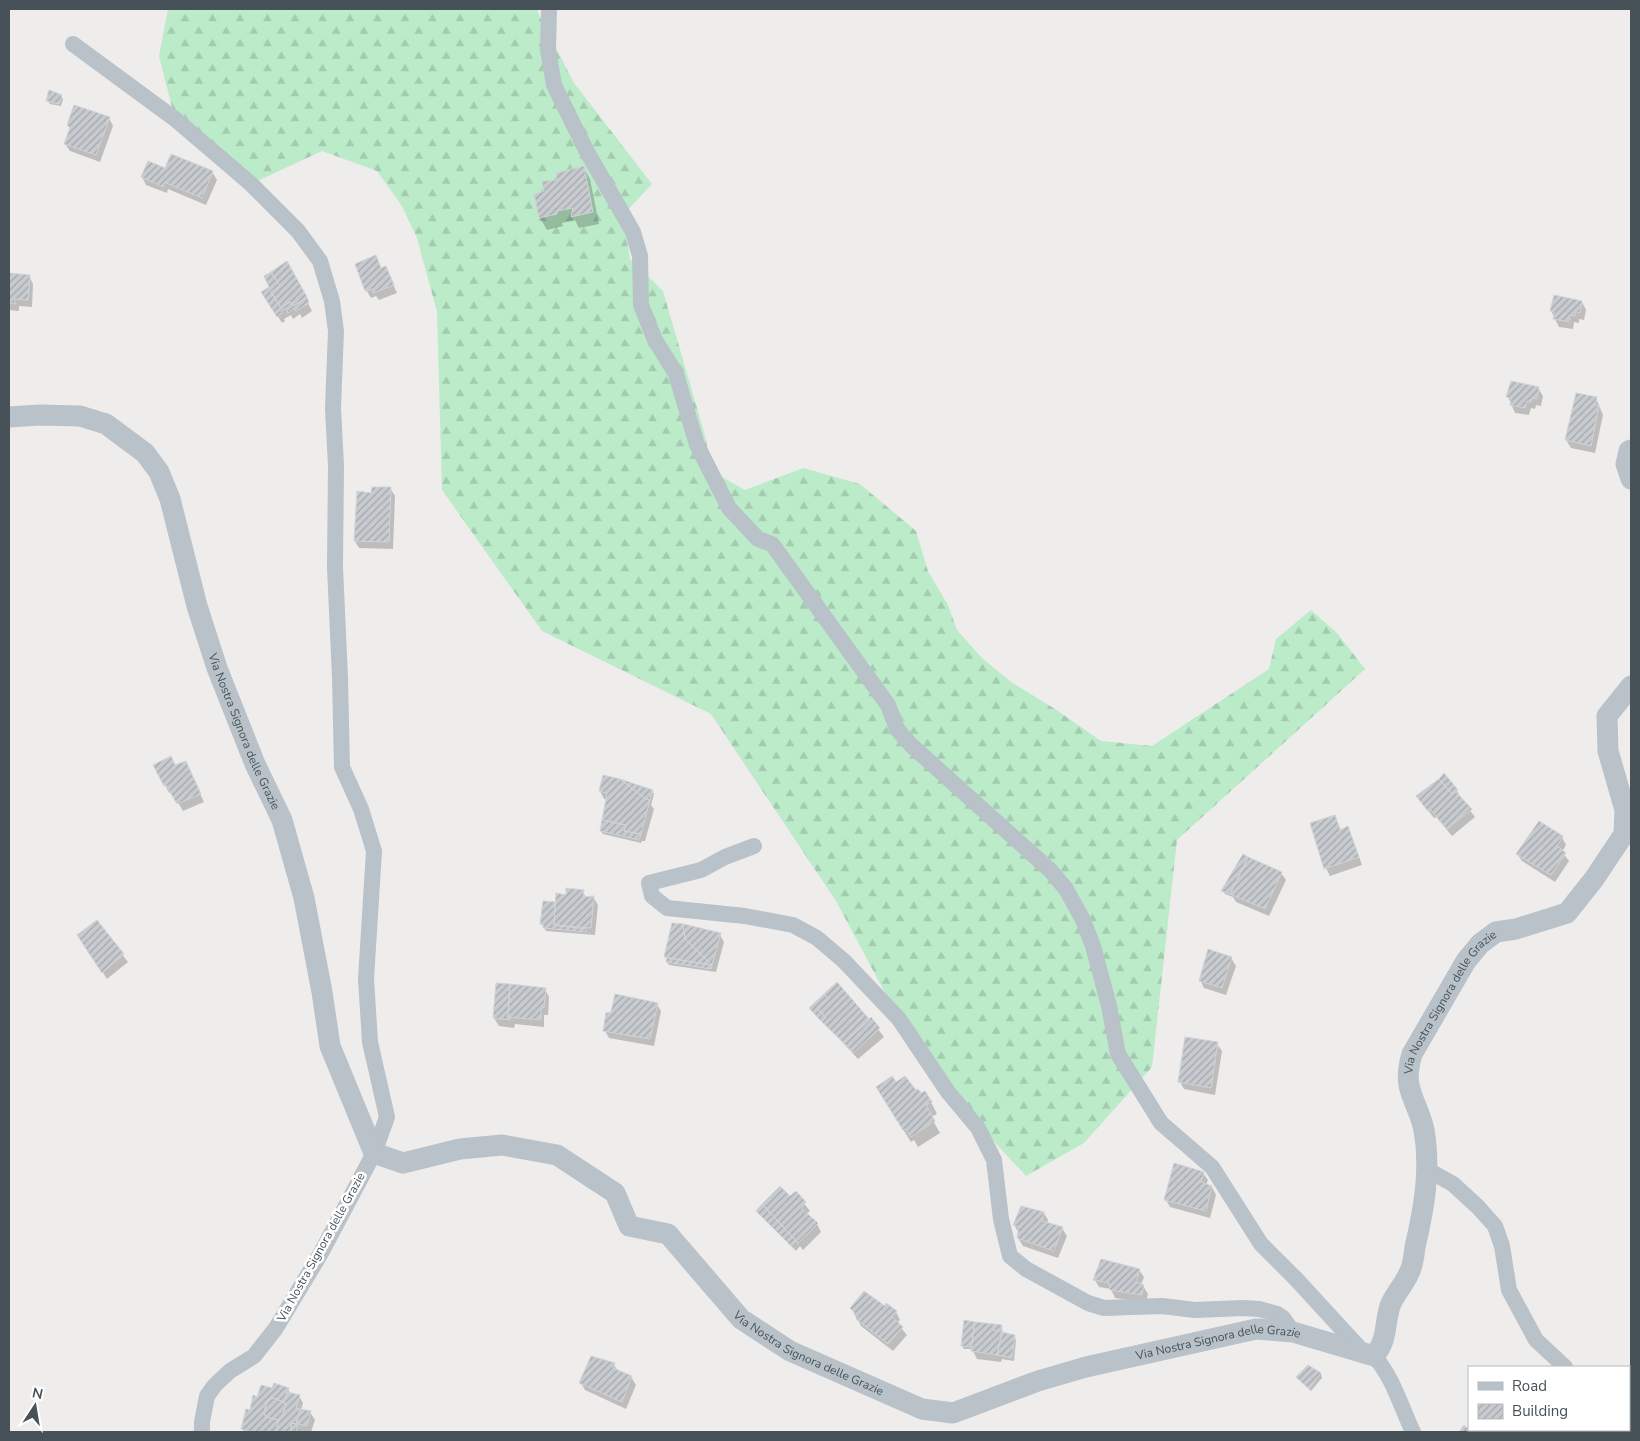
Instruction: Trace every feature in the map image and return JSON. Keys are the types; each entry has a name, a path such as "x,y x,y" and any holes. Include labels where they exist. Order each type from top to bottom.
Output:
{"street":[{"path":"549,9 548,50 554,85 586,150 633,232 640,256 641,305 656,340 676,374 697,444 729,508 758,539 772,544 883,699 898,729 911,745 1050,870 1066,889 1083,920 1093,946 1109,1006 1118,1054 1161,1123 1212,1167 1261,1244 1384,1368 1396,1389 1413,1432"},
{"path":"73,44 175,119 251,184 298,231 320,261 332,301 336,331 332,408 336,466 335,567 342,767 361,809 374,851 366,979 370,1042 387,1117 374,1153"},
{"name":"Via Nostra Signora delle Grazie","path":"9,417 40,415 80,416 106,424 145,453 159,472 170,499 197,606 217,668 255,764 282,820 304,898 330,1046 340,1067 361,1126 374,1153 403,1163 460,1148 502,1145 557,1155 615,1193 629,1226 668,1234 740,1318 790,1351 922,1409 953,1413 1038,1381 1086,1368 1256,1329 1293,1332 1369,1354 1381,1348 1390,1306 1410,1272 1418,1237 1428,1170 1424,1129 1408,1085 1408,1067 1412,1054 1466,961 1480,944 1496,932 1516,929 1567,913 1594,879 1624,834 1625,810 1608,752 1607,716 1631,686"},
{"path":"1631,450 1629,451 1626,464 1631,478"},
{"path":"754,846 725,857 701,870 649,883 652,896 667,908 736,915 793,925 817,938 844,961 899,1019 948,1092 978,1128 994,1160 1001,1219 1010,1256 1045,1280 1088,1304 1104,1308 1162,1306 1195,1310 1259,1309 1283,1318 1293,1332"},
{"name":"Via Nostra Signora delle Grazie","path":"202,1432 207,1396 215,1385 230,1371 254,1356 276,1328 320,1253 374,1153"},
{"path":"1428,1170 1453,1184 1478,1207 1494,1226 1502,1246 1509,1290 1536,1340 1562,1366"}],"green space":[{"path":"168,9 538,9 538,13 574,83 652,184 623,215 630,259 663,291 704,432 713,472 745,490 803,468 860,484 916,531 928,571 948,605 957,630 982,658 1011,682 1055,709 1101,741 1152,746 1269,669 1276,639 1311,610 1337,633 1365,669 1177,840 1152,1067 1084,1143 1026,1176 948,1092 899,1019 836,901 711,714 542,631 442,490 437,312 417,238 402,206 377,171 322,151 251,184 175,119 159,56"}],"building":[{"path":"49,90 62,95 59,104 46,101"},
{"path":"74,105 110,117 96,155 64,144 70,128 67,125"},
{"path":"171,154 213,171 202,198 164,182 163,187 141,177 148,161 165,168"},
{"path":"584,166 593,212 571,217 573,208 557,211 557,214 539,218 534,194 544,191 542,181 557,180 556,173"},
{"path":"376,255 381,268 386,266 394,285 373,293 372,289 365,291 355,264"},
{"path":"287,261 307,297 293,306 290,302 281,308 271,292 280,286 271,272"},
{"path":"271,272 280,286 271,292 281,308 290,302 293,306 307,297 309,303 296,311 294,308 288,313 286,308 277,317 261,292 269,287 264,276"},
{"path":"9,273 30,275 28,300 15,299 15,304 9,303"},
{"path":"1554,295 1582,301 1580,313 1576,312 1575,316 1570,315 1569,322 1553,319 1554,312 1550,311"},
{"path":"1511,381 1539,387 1537,399 1532,398 1531,402 1527,401 1525,408 1510,405 1511,398 1506,397"},
{"path":"1576,393 1597,397 1595,405 1599,406 1591,446 1565,440"},
{"path":"372,487 391,487 389,542 354,541 357,491 371,493"},
{"path":"171,756 175,765 186,761 201,794 177,804 166,785 164,786 153,765"},
{"path":"1444,773 1458,790 1452,794 1439,779"},
{"path":"603,775 620,779 650,800 641,834 624,831 626,825 602,820 607,793 599,791"},
{"path":"620,779 653,790 650,800 646,799"},
{"path":"1439,779 1452,794 1456,792 1472,809 1447,829 1431,810 1428,811 1416,796"},
{"path":"1335,815 1340,830 1348,826 1359,857 1324,869 1310,823"},
{"path":"602,820 626,825 624,831 641,834 639,840 600,831"},
{"path":"1539,821 1563,836 1557,846 1566,853 1551,875 1516,854"},
{"path":"1243,854 1248,857 1230,894 1221,891"},
{"path":"1248,857 1282,872 1265,909 1230,894"},
{"path":"566,888 584,890 583,897 594,896 591,928 554,925 556,893 566,895"},
{"path":"543,901 555,902 554,925 586,929 586,932 543,928 543,925 540,924"},
{"path":"97,920 124,954 102,973 77,935"},
{"path":"672,923 683,924 685,939 712,965 664,957"},
{"path":"683,924 721,933 712,965 685,939"},
{"path":"1208,949 1232,957 1222,988 1199,981"},
{"path":"667,958 712,965 711,969 666,962"},
{"path":"837,982 870,1020 844,1043 822,1022 826,1018 817,1008 828,999 824,994"},
{"path":"496,983 510,984 508,1017 511,1017 510,1020 493,1018"},
{"path":"510,984 546,988 544,1008 541,1008 541,1020 508,1017"},
{"path":"615,994 658,1003 650,1039 603,1031 606,1013 611,1012"},
{"path":"824,994 828,999 817,1008 826,1018 822,1022 809,1008"},
{"path":"871,1017 880,1028 853,1053 844,1043"},
{"path":"1185,1037 1218,1042 1211,1088 1178,1082"},
{"path":"892,1076 896,1082 905,1076 916,1090 918,1089 921,1093 925,1091 932,1102 926,1105 935,1121 911,1137 906,1129 903,1130 876,1087"},
{"path":"1174,1163 1204,1172 1201,1182 1212,1186 1206,1211 1164,1200"},
{"path":"780,1186 790,1196 796,1191 806,1202 801,1208 818,1223 798,1243 762,1204"},
{"path":"762,1204 798,1243 793,1248 756,1211"},
{"path":"1021,1206 1044,1212 1042,1221 1063,1227 1054,1251 1017,1238 1019,1227 1013,1225"},
{"path":"1101,1259 1140,1269 1136,1282 1144,1285 1142,1295 1110,1290 1109,1283 1093,1280"},
{"path":"864,1291 885,1306 886,1303 897,1311 892,1317 903,1327 888,1344 856,1319 858,1316 850,1308"},
{"path":"964,1320 975,1322 971,1347 961,1346"},
{"path":"975,1322 994,1324 993,1330 1002,1332 997,1355 971,1351"},
{"path":"994,1324 1002,1325 1002,1332 993,1330"},
{"path":"1002,1332 1015,1335 1012,1358 997,1355"},
{"path":"591,1356 615,1363 613,1368 632,1376 622,1402 579,1383"},
{"path":"1308,1365 1321,1373 1309,1389 1296,1377"},
{"path":"274,1383 289,1388 284,1402 272,1398 267,1401 264,1413 266,1417 279,1420 276,1431 284,1432 252,1432 241,1429 246,1409 250,1410 253,1395 257,1397 261,1385 272,1388"},
{"path":"287,1392 300,1395 296,1408 300,1409 296,1424 292,1423 290,1432 276,1431 286,1406 284,1402"},
{"path":"272,1398 284,1402 286,1406 279,1420 266,1417 264,1413 267,1401"},
{"path":"300,1409 311,1411 307,1426 298,1424 296,1432 290,1432 292,1423 296,1424"},
{"path":"1464,1425 1468,1431 1474,1432 1459,1432"}]}
